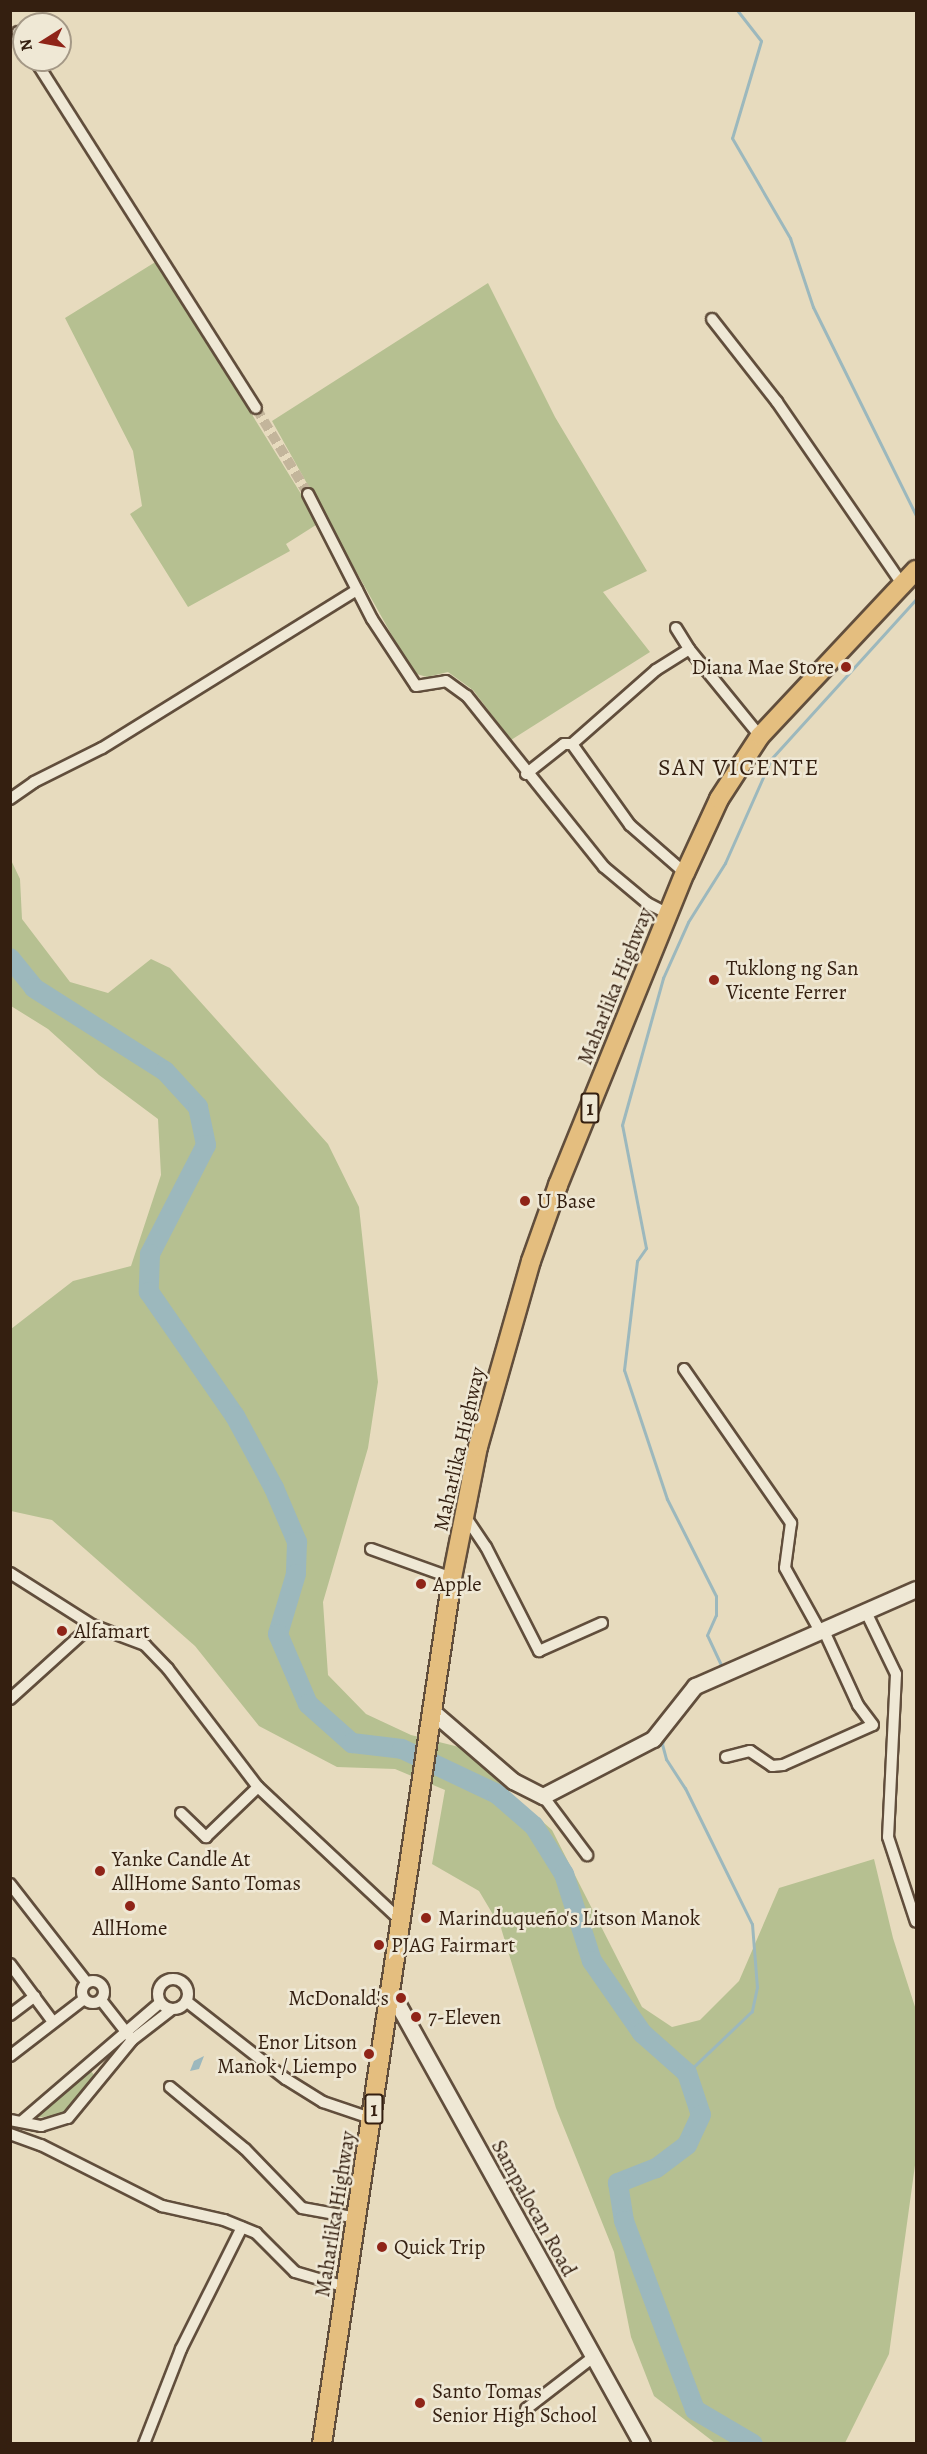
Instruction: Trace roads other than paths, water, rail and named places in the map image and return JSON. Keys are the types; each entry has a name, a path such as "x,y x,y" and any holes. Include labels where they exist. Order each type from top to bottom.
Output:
{"highway":[{"name":"Maharlika Highway","path":"322,2444 373,2119 400,1920 452,1578 478,1447 531,1262 558,1185 685,873 719,799 760,736 916,570"}],"street":[{"path":"43,72 256,408"},
{"path":"712,319 777,402 902,584"},
{"path":"308,494 357,590 416,686 446,681 467,696 526,774 604,867 646,903 669,914"},
{"path":"10,799 34,782 66,770 357,590"},
{"path":"676,628 689,649 760,736"},
{"path":"526,774 564,744 572,744 656,670 689,649"},
{"path":"572,744 630,825 685,873"},
{"path":"684,1369 790,1522 785,1569 822,1632 858,1705 873,1725 783,1765 772,1766 750,1751 726,1757"},
{"path":"465,1516 486,1547 539,1651 602,1623"},
{"path":"371,1549 452,1578"},
{"path":"10,1573 92,1625 145,1645 168,1669 258,1787 400,1920"},
{"path":"543,1796 653,1739 695,1686 916,1589"},
{"path":"866,1612 896,1674 888,1837 916,1922"},
{"path":"10,1699 92,1625"},
{"path":"432,1718 513,1781 543,1796 588,1855"},
{"path":"181,1813 206,1837 258,1787"},
{"path":"10,1884 87,1983 101,1986 101,2000 129,2036"},
{"path":"10,1964 53,2022"},
{"path":"16,2121 41,2126 68,2118 129,2036 160,2003 159,1988 172,1979 186,1986 186,2001"},
{"path":"87,1983 82,1994 84,1999 89,2003 101,2000"},
{"name":"Sampalocan Road","path":"391,1992 592,2358 642,2444"},
{"path":"10,2015 35,1996"},
{"path":"10,2056 84,1999"},
{"path":"186,2001 286,2079 323,2102 373,2119"},
{"path":"16,2121 129,2036 186,2001"},
{"path":"160,2003 171,2010"},
{"path":"170,2087 244,2149 302,2208 357,2218"},
{"path":"10,2134 41,2145 162,2206 256,2232 295,2272 346,2287"},
{"path":"144,2444 182,2349 242,2227"},
{"path":"526,2409 592,2358"}],"water":[{"path":"204,2056 199,2069 190,2071 194,2061"}],"waterway":[{"path":"737,10 761,41 732,138 790,238 813,307 916,515"},
{"path":"722,1667 707,1635 716,1615 716,1596 667,1499 624,1370 637,1261 646,1248 622,1125 663,978 688,922 725,863 771,759 916,599"},
{"path":"10,958 34,988 165,1071 198,1107 206,1145 150,1254 149,1292 235,1416 274,1488 297,1542 296,1574 278,1634 308,1704 352,1743 402,1749 497,1794 534,1826 564,1874 592,1961 642,2033 687,2073 701,2115 687,2145 656,2168 618,2183 624,2221 695,2410 753,2444"},
{"path":"666,1733 662,1744 666,1759 685,1788 752,1924 757,1987 752,2011 687,2073"}],"tunnel":[{"path":"256,408 308,494"}],"place":[{"name":"Diana Mae Store","path":"846,667"},
{"name":"Tuklong ng San Vicente Ferrer","path":"714,980"},
{"name":"U Base","path":"525,1201"},
{"name":"Apple","path":"421,1584"},
{"name":"Alfamart","path":"62,1631"},
{"name":"Yanke Candle At AllHome Santo Tomas","path":"100,1871"},
{"name":"AllHome","path":"130,1906"},
{"name":"Marinduqueño's Litson Manok","path":"426,1918"},
{"name":"PJAG Fairmart","path":"379,1945"},
{"name":"McDonald's","path":"401,1998"},
{"name":"7-Eleven","path":"416,2017"},
{"name":"Enor Litson Manok / Liempo","path":"369,2054"},
{"name":"Quick Trip","path":"382,2247"},
{"name":"Santo Tomas Senior High School","path":"420,2403"}],"district":[{"name":"SAN VICENTE","path":"739,768"}]}
